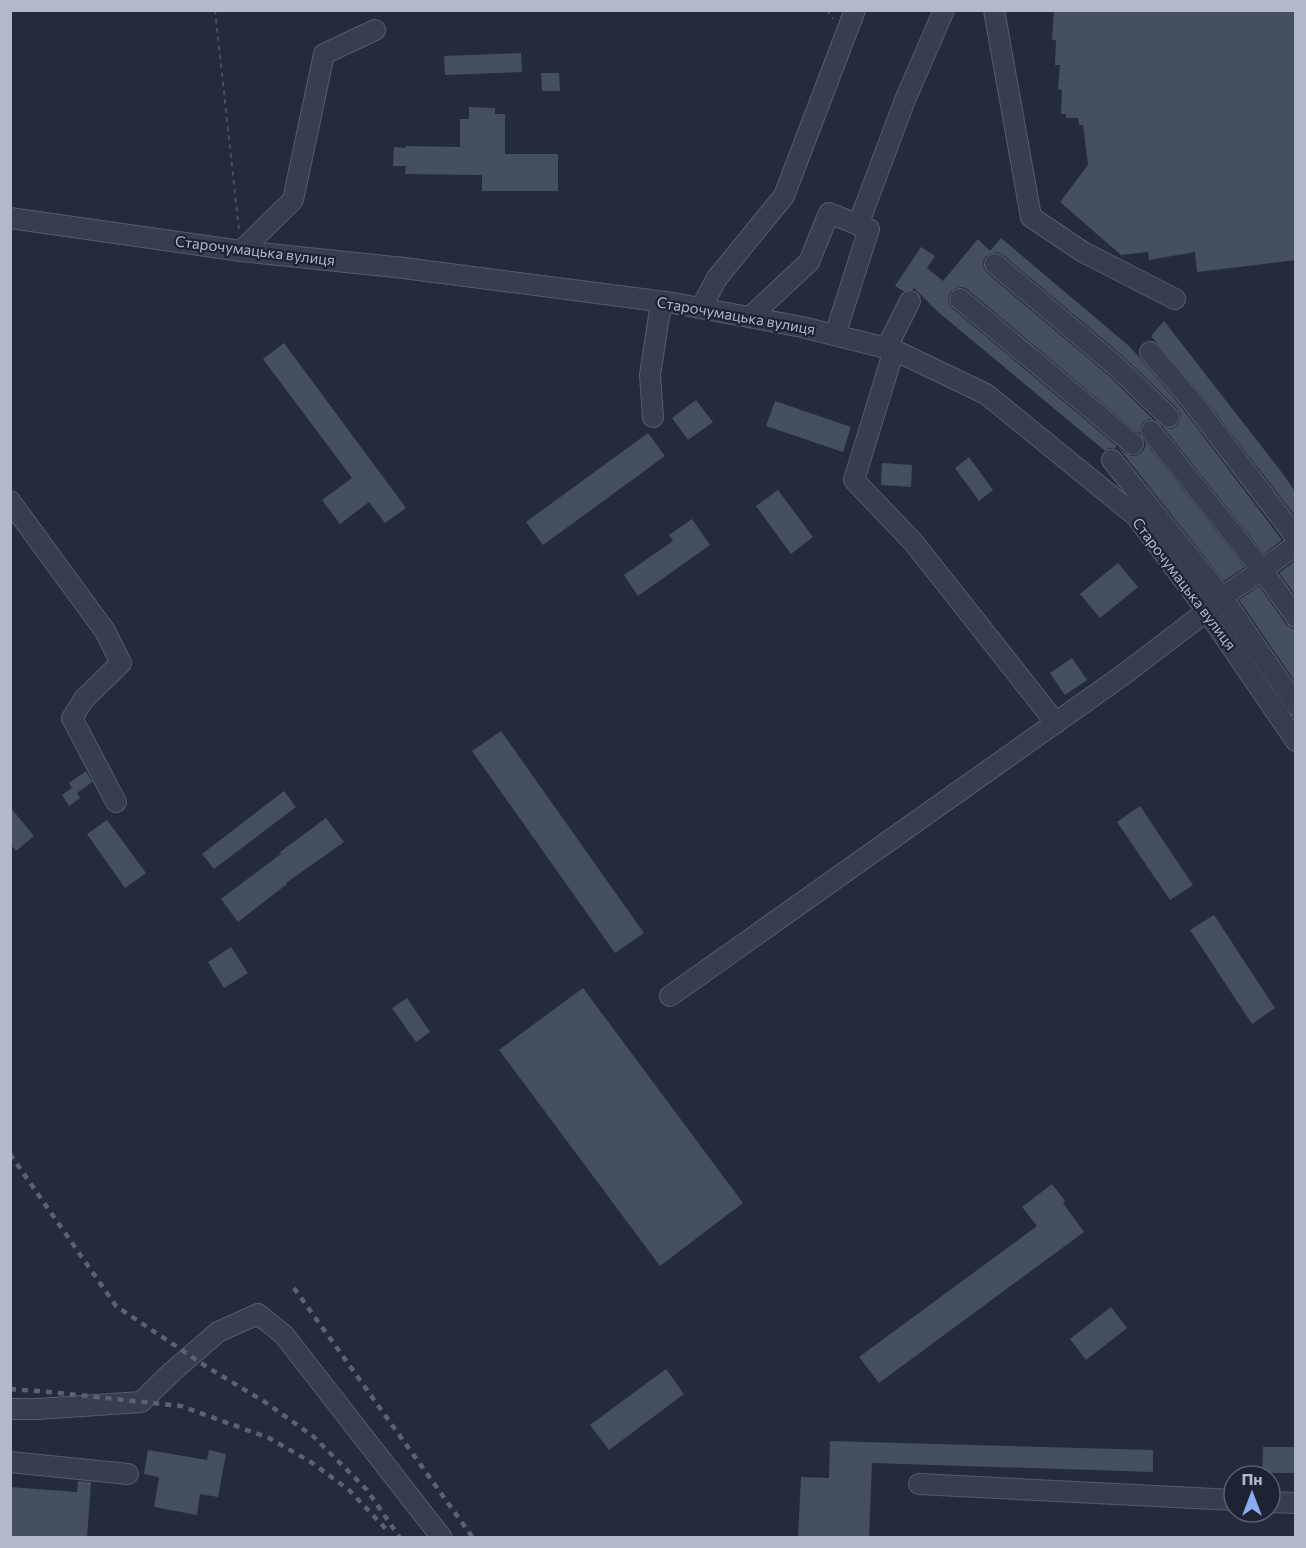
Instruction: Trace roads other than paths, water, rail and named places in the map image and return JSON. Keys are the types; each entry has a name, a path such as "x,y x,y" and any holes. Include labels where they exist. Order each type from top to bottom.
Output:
{"street":[{"path":"701,308 717,278 784,196 855,10"},
{"path":"858,225 905,100 944,10"},
{"path":"994,10 1031,217 1083,252 1175,298"},
{"path":"241,251 293,200 324,54 375,30"},
{"path":"750,317 809,262 829,213 869,229 835,335"},
{"name":"Старочумацька вулиця","path":"10,218 241,251 404,268 663,302 802,327 890,350 986,394 1136,516 1207,611 1296,741"},
{"path":"995,264 1116,366 1169,417"},
{"path":"960,298 1133,444"},
{"path":"910,301 890,350 854,480 914,543 1056,723"},
{"path":"652,417 650,375 663,302"},
{"path":"1150,352 1191,400 1296,539"},
{"path":"1089,478 1191,400"},
{"path":"1151,431 1262,570 1296,617"},
{"path":"1112,460 1222,597 1296,705"},
{"path":"10,501 105,631 121,663 84,699 72,718 116,802"},
{"path":"1222,597 1296,544"},
{"path":"670,996 1123,675 1207,611"},
{"path":"10,1409 141,1402 218,1332 258,1314 284,1335 442,1538"},
{"path":"10,1462 128,1474"},
{"path":"919,1484 1222,1499"}],"railway":[{"path":"10,1154 116,1306 207,1367 265,1402 314,1437 367,1490 400,1538"},
{"path":"294,1288 473,1538"},
{"path":"10,1389 181,1406 269,1438 311,1462 349,1490 386,1529"}]}
